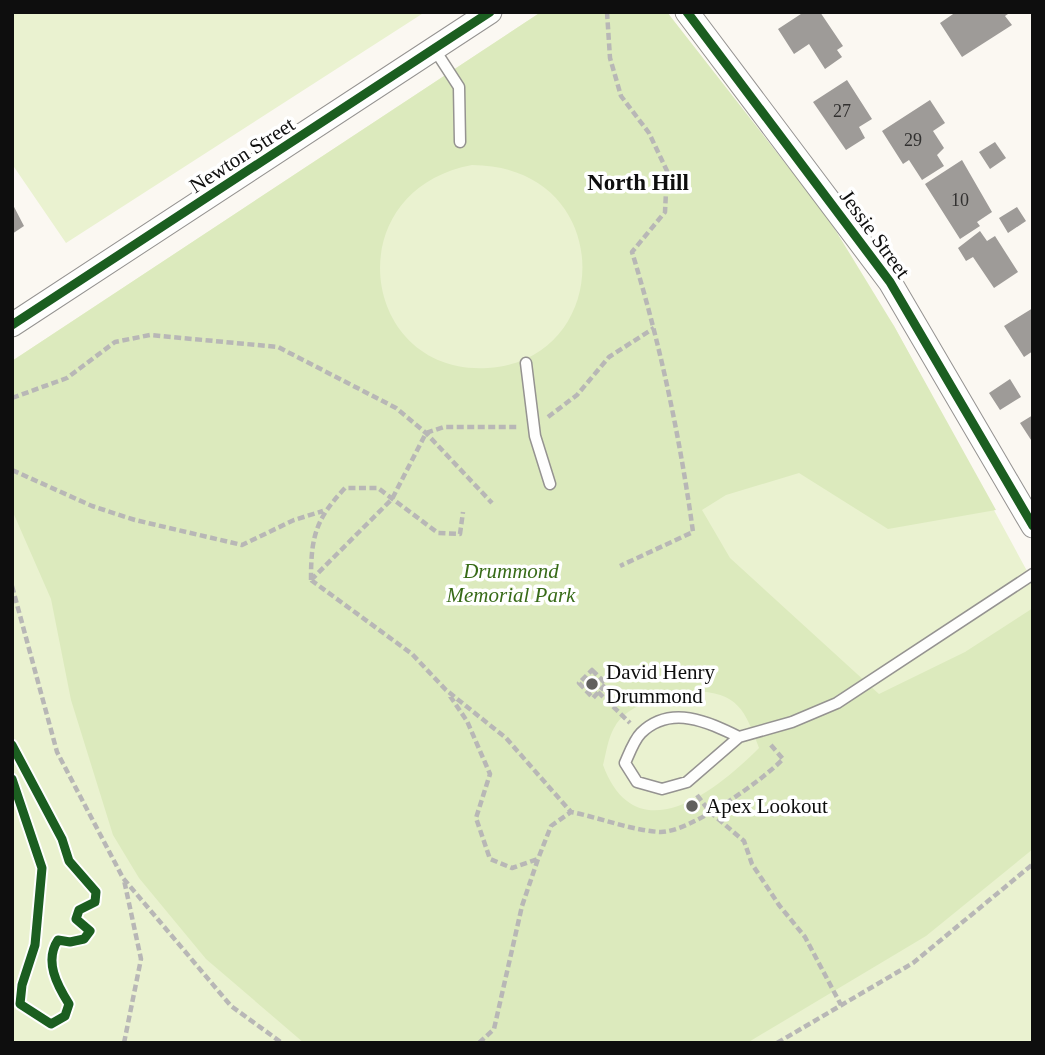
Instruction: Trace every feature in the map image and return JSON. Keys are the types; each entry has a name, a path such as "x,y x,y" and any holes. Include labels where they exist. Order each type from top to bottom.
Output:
{"street":[{"name":"Newton Street","path":"12,325 490,12"},
{"name":"Jessie Street","path":"687,12 890,282 1033,526"}],"lane":[{"path":"435,50 459,87 460,142"},
{"path":"526,363 534,428 550,484"},
{"path":"739,737 699,718 669,718 641,733 625,762 637,782 662,789 687,782 739,737 792,722 837,704 1033,575"}],"path":[{"path":"607,12 610,58 621,96 649,133 667,171 665,212 632,252 654,328 686,483 693,533 620,566"},
{"path":"311,580 392,499 426,433 444,427 534,428 577,395 609,357 654,328"},
{"path":"12,398 67,378 115,342 150,335 198,337 278,347 396,408 426,433 492,503"},
{"path":"12,470 92,506 233,544 242,545 294,520 323,511"},
{"path":"311,580 311,545 323,511 345,488 378,488 438,533 460,534 463,512"},
{"path":"311,580 412,654 446,690 506,738 571,811 663,832 690,825 765,778 783,759 768,741"},
{"path":"12,586 57,752 123,878 232,1006 282,1043"},
{"path":"592,670 606,684 598,692 593,698 579,684 592,670"},
{"path":"446,690 467,721 490,774 476,818 491,859 512,868 538,859"},
{"path":"598,692 623,717"},
{"path":"698,795 710,813 744,841 752,864 779,905 806,937 841,1005"},
{"path":"479,1043 494,1030 522,906 551,826 571,811"},
{"path":"777,1043 913,963 1033,864"},
{"path":"123,878 141,959 124,1043"}],"green space":[{"path":"12,12 425,12 66,243 12,164"},
{"name":"Drummond Memorial Park","path":"541,12 667,12 894,326 1033,582 1033,1043 12,1043 12,361"},
{"name":"Drummond Memorial Park","path":"541,12 667,12 828,218 894,326 996,510 888,529 799,473 726,495 702,510 730,558 879,694 965,652 1033,608 1033,849 926,936 747,1043 304,1043 206,959 139,878 113,835 71,700 51,599 12,510 12,361","holes":["472,165 520,174 554,196 575,228 582,264 577,301 560,333 530,357 488,368 445,363 412,343 391,314 381,279 383,243 399,209 428,182","693,691 708,692 730,699 744,714 759,748 721,782 699,796 677,806 655,810 635,806 617,792 603,765 612,732 620,719 638,706"]}],"building":[{"path":"804,12 820,12 843,46 837,50 842,57 825,69 809,44 794,54 778,29"},
{"path":"956,12 1011,12 1005,16 1012,25 962,57 940,23"},
{"path":"847,80 872,119 859,127 865,138 846,150 813,102"},
{"path":"930,100 945,123 933,131 944,148 937,155 944,166 922,180 909,160 903,164 882,131"},
{"path":"995,142 1006,158 990,169 979,152"},
{"path":"962,160 992,212 977,222 980,226 960,239 925,184"},
{"path":"12,203 24,226 12,234"},
{"path":"1017,207 1026,221 1008,233 999,218"},
{"path":"980,231 987,241 995,236 1018,272 994,288 973,257 966,261 958,248"},
{"path":"1033,308 1033,351 1024,357 1004,326"},
{"path":"1010,379 1021,397 1000,410 989,393"},
{"path":"1033,415 1033,443 1020,423"}],"cycle path":[{"path":"12,325 490,12"},
{"path":"687,12 890,282 1033,526"},
{"path":"12,745 62,839 69,861 96,892 95,902 79,910 76,919 90,931 84,939 70,942 58,940 54,948 54,973 69,1004 65,1016 51,1024 20,1004 22,985 35,945 42,868 12,779"}],"place":[{"name":"David Henry Drummond","path":"592,684"},
{"name":"Apex Lookout","path":"692,806"}],"district":[{"name":"North Hill","path":"638,182"}]}
